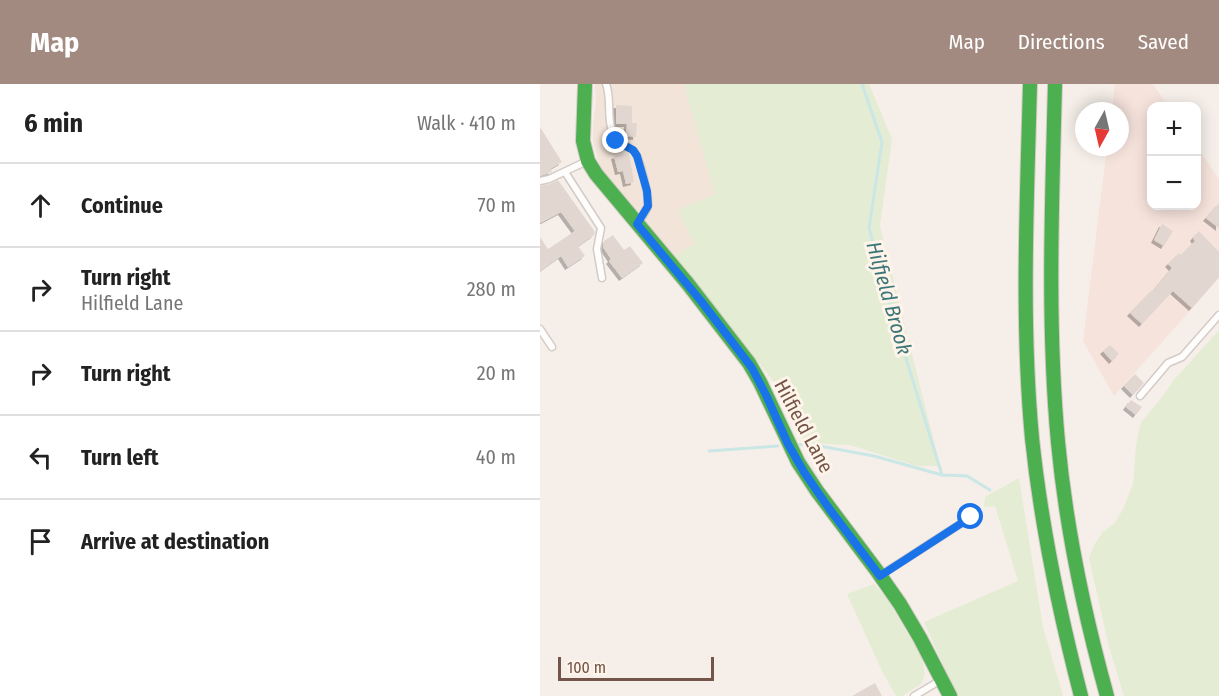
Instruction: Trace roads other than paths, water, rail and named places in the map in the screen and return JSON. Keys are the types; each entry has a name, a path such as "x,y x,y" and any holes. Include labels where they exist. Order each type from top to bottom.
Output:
{"main road":[{"name":"Hilfield Lane","path":"585,84 583,141 588,161 596,174 701,301 752,368 804,472 906,614 950,696"},
{"path":"1030,84 1027,318 1033,439 1051,566 1081,696"},
{"path":"1055,84 1052,326 1058,444 1076,569 1107,696"}],"lane":[{"path":"606,84 613,136 616,141 633,150 637,156 647,191 648,206 637,224"},
{"path":"540,181 588,161"},
{"path":"565,172 601,228 597,249 602,278"},
{"path":"1140,396 1168,363 1182,357 1219,315"},
{"path":"540,329 552,348"},
{"path":"880,576 971,517"},
{"path":"914,696 941,680"}],"waterway":[{"name":"Hilfield Brook","path":"862,84 882,142 869,228 896,326 942,475"},
{"name":"Hilfield Brook","path":"797,445 809,444 874,456 942,475 967,476 990,490"},
{"name":"Hilfield Brook","path":"709,451 778,446"}]}
